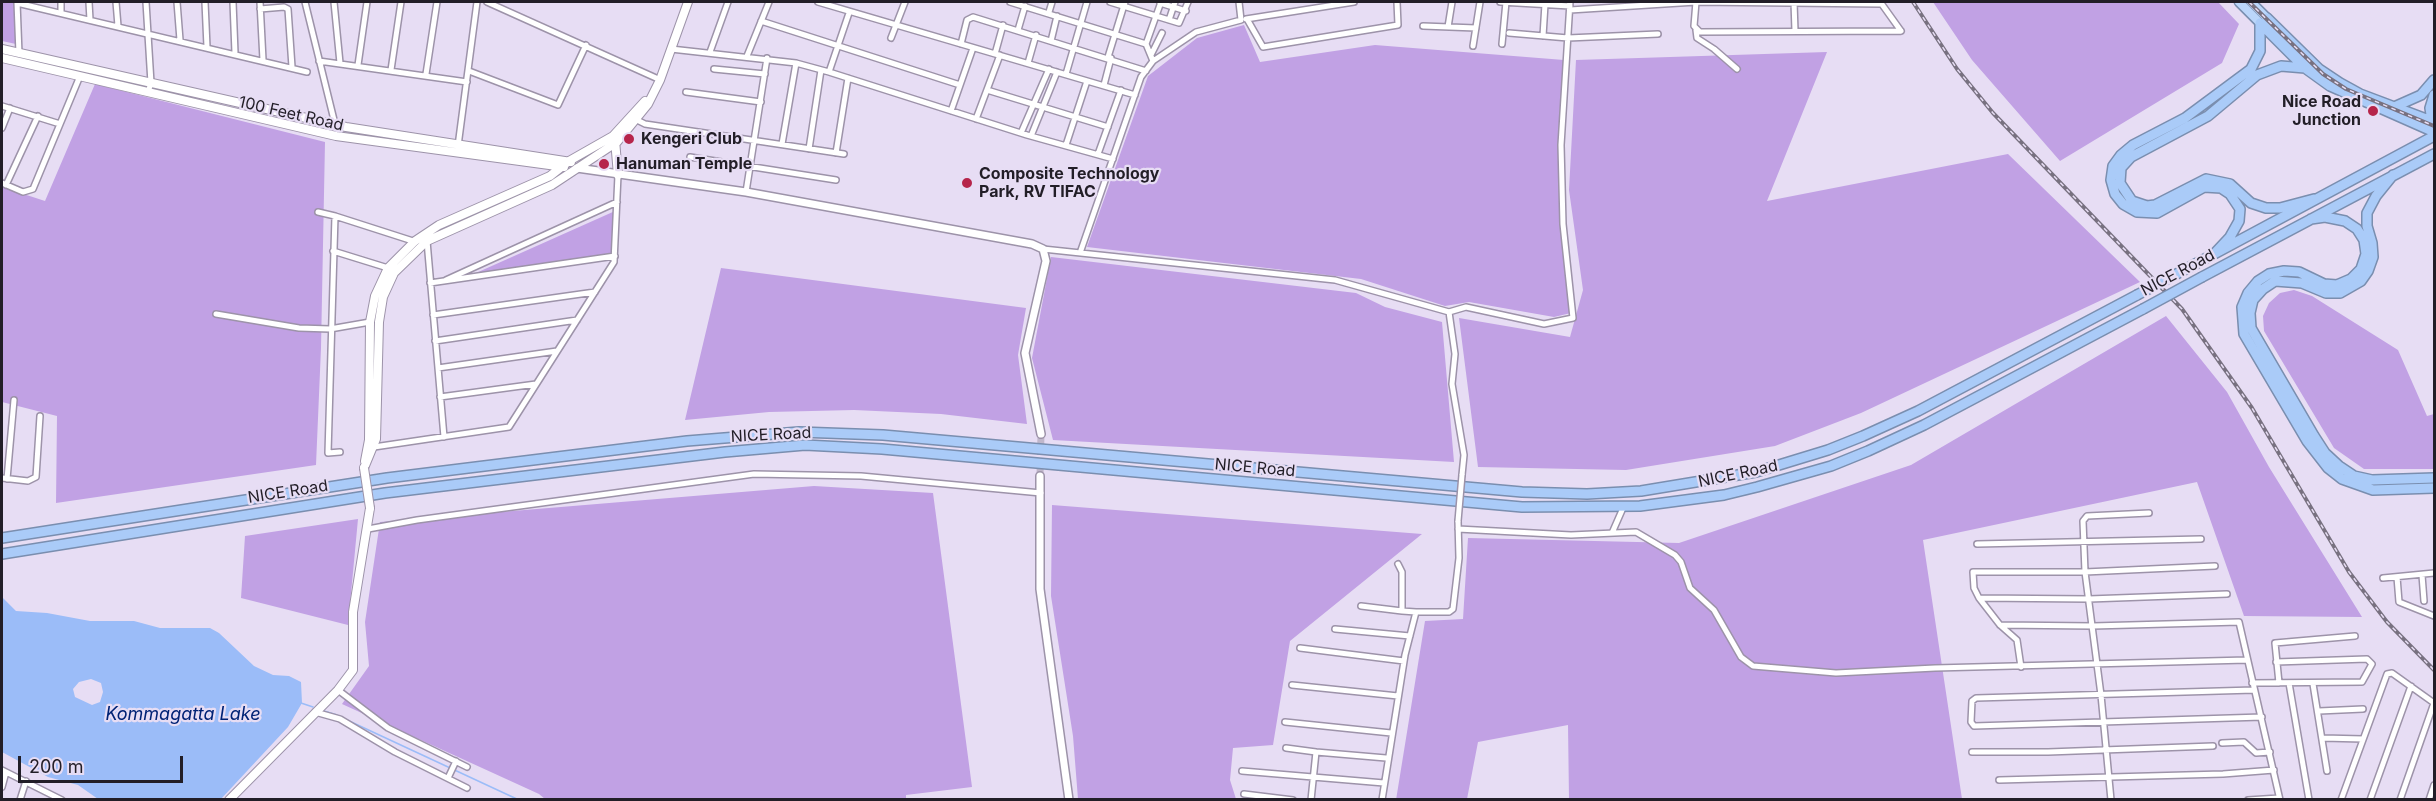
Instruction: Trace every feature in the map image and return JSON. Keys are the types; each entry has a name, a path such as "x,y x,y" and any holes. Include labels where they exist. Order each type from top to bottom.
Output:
{"highway":[{"path":"2239,2 2264,20 2319,69 2360,94 2433,121"},
{"path":"2251,2 2305,68 2341,93 2434,134"},
{"path":"2215,253 2230,237 2239,221 2240,209 2230,194 2221,188 2204,187 2157,213 2137,212 2123,204 2115,194 2111,180 2113,166 2127,150 2185,118 2251,69 2260,51 2264,20"},
{"path":"2305,68 2282,66 2257,75 2208,116 2130,157 2121,168 2120,183 2132,201 2147,206 2155,205 2206,179 2230,184 2251,203 2266,208 2280,208 2314,199"},
{"path":"2394,107 2421,95 2434,80"},
{"path":"2433,121 2430,108 2434,95"},
{"name":"NICE Road","path":"2,538 387,478 687,441 799,432 894,436 1522,492 1587,494 1650,490 1756,472 1828,450 1863,436 1918,411 2434,134"},
{"name":"NICE Road","path":"2,554 385,493 725,452 805,445 882,449 1522,507 1623,508 1724,495 1831,466 1924,425 2434,154"},
{"path":"2393,175 2376,196 2367,213 2373,257 2361,281 2340,292 2326,293 2302,283 2275,281 2253,300 2250,313 2251,328 2314,436 2325,453 2339,466 2354,476 2373,480 2434,478"},
{"path":"2311,219 2325,217 2345,221 2357,229 2364,240 2366,254 2361,269 2351,279 2337,285 2324,284 2299,272 2284,271 2269,274 2258,281 2245,300 2241,320 2244,334 2307,441 2335,474 2357,486 2373,490 2434,488"}],"main road":[{"path":"229,800 338,690 353,670 353,612 370,508 364,468 369,440 370,322 375,296 388,268 421,240 550,176 565,164 615,139 644,102 656,78 683,2"},
{"path":"364,468 374,447 379,322 383,297 394,273 421,240 552,185 581,166 638,120 660,80 688,2"},
{"name":"100 Feet Road","path":"2,49 334,124 457,149"},
{"name":"100 Feet Road","path":"2,58 336,136 457,149 581,166"},
{"path":"615,139 618,175"}],"street":[{"path":"20,54 17,2 307,72"},
{"path":"61,2 61,13"},
{"path":"89,2 90,20"},
{"path":"116,2 118,26"},
{"path":"146,2 151,83 148,92"},
{"path":"177,2 180,40"},
{"path":"205,2 207,47"},
{"path":"233,2 235,53"},
{"path":"260,2 262,60"},
{"path":"305,2 334,124"},
{"path":"334,2 340,63"},
{"path":"358,65 367,2"},
{"path":"391,70 401,2"},
{"path":"426,74 437,2"},
{"path":"457,149 477,2"},
{"path":"487,2 656,78"},
{"path":"710,52 728,2"},
{"path":"747,56 769,2"},
{"path":"818,2 849,13 1135,95"},
{"path":"891,38 905,2"},
{"path":"1010,2 1049,12 1146,44"},
{"path":"1049,12 1052,2"},
{"path":"1066,74 1087,2"},
{"path":"1110,2 1124,3 1156,16 1181,22 1188,2"},
{"path":"1153,61 1146,44 1161,2 1174,4 1185,10"},
{"path":"1239,2 1244,19 1263,47 1398,25 1397,2"},
{"path":"1080,253 1135,95 1153,61 1196,32 1244,19 1354,2"},
{"path":"1448,27 1452,2"},
{"path":"1473,46 1480,2"},
{"path":"1500,2 1570,6 1696,2 1880,3 1901,31 1696,30"},
{"path":"1502,44 1506,2"},
{"path":"1696,2 1697,38 1737,69"},
{"path":"1794,2 1795,31"},
{"path":"1104,85 1124,3"},
{"path":"1169,20 1174,4"},
{"path":"1543,36 1545,4"},
{"path":"260,9 284,6 288,9 292,67"},
{"path":"1018,30 1025,6"},
{"path":"581,166 618,175 746,192 1025,242 1043,249 1335,280 1449,312 1466,307 1544,324 1573,318 1563,224 1561,145 1570,6"},
{"path":"829,72 849,13"},
{"path":"1051,41 1057,16"},
{"path":"961,44 970,18 1003,25 1146,71"},
{"path":"761,21 960,85"},
{"path":"976,119 987,90 1003,25"},
{"path":"1423,26 1476,28"},
{"path":"1151,55 1162,33"},
{"path":"1509,33 1568,38 1658,34"},
{"path":"1028,63 1036,35"},
{"path":"469,71 558,105 586,45"},
{"path":"951,111 973,48"},
{"path":"671,49 796,63 1113,159"},
{"path":"746,192 767,58"},
{"path":"319,61 426,74 467,82"},
{"path":"782,144 796,63"},
{"path":"714,69 765,74"},
{"path":"1021,133 1049,69"},
{"path":"808,149 821,70"},
{"path":"1031,136 1058,72"},
{"path":"38,116 4,184 23,192 33,189 80,76"},
{"path":"836,153 848,78"},
{"path":"1066,145 1087,81"},
{"path":"987,90 1108,127"},
{"path":"1098,154 1120,90"},
{"path":"686,92 761,102"},
{"path":"2,106 60,124"},
{"path":"2,128 10,108"},
{"path":"638,120 645,124 844,154"},
{"path":"690,157 836,180"},
{"path":"374,447 509,427 614,262 618,175"},
{"path":"446,280 617,202"},
{"path":"318,212 421,240 430,283 444,437"},
{"path":"334,216 328,453 340,452"},
{"path":"1041,434 1025,353 1046,261 1043,249"},
{"path":"333,251 388,268"},
{"path":"430,283 615,256"},
{"path":"433,315 595,292"},
{"path":"1361,606 1416,612 1449,612 1453,609 1459,558 1458,521 1464,455 1452,384 1455,354 1449,312"},
{"path":"216,314 299,328 330,329 370,322"},
{"path":"435,341 577,320"},
{"path":"438,368 557,351"},
{"path":"440,397 536,384"},
{"path":"14,400 4,479 28,481 36,477 40,416"},
{"path":"368,529 417,520 754,474 803,473 895,478 1041,493"},
{"path":"1040,476 1040,589 1069,800"},
{"path":"1612,533 1623,508"},
{"path":"2111,800 2102,695 2085,572 2083,521 2087,516 2149,513"},
{"path":"1458,529 1571,535 1636,532 1681,561 1690,588 1714,610 1741,657 1753,666 1836,673 1924,668 2098,666 2247,660"},
{"path":"1977,544 2201,539"},
{"path":"1398,564 1402,572 1402,611"},
{"path":"2021,667 2017,640 2000,625 1979,598 1974,588 1973,572 2085,572 2216,566"},
{"path":"2383,578 2434,573"},
{"path":"2422,574 2424,602"},
{"path":"2397,577 2399,602 2434,616"},
{"path":"1979,598 2227,594"},
{"path":"1382,800 1386,758 1404,661 1416,612"},
{"path":"2000,625 2093,626 2236,621 2241,625 2253,687 2280,799 2248,800"},
{"path":"1335,629 1410,636"},
{"path":"2279,683 2274,644 2277,641 2355,636"},
{"path":"1300,648 1404,661"},
{"path":"2262,717 1974,726 1971,722 1972,701 1976,698 2102,695 2253,687 2279,683 2364,681 2372,667 2371,661 2276,662"},
{"path":"2341,800 2387,674 2392,673 2434,703 2400,800"},
{"path":"2289,683 2309,800"},
{"path":"2313,684 2327,771"},
{"path":"1292,685 1398,696"},
{"path":"2370,800 2411,686"},
{"path":"338,690 388,728 454,765 467,766"},
{"path":"2319,711 2363,709"},
{"path":"315,712 340,719 387,748 467,788"},
{"path":"1285,722 1391,733"},
{"path":"2323,738 2363,739"},
{"path":"2222,743 2244,742 2256,753 2270,752"},
{"path":"1972,752 2106,751 2213,746"},
{"path":"1286,748 1386,758"},
{"path":"1311,800 1316,752"},
{"path":"448,778 454,765"},
{"path":"1999,780 2109,778 2274,770"},
{"path":"2,787 4,771 62,800"},
{"path":"1242,771 1384,783"},
{"path":"20,800 26,781"},
{"path":"2429,800 2434,785"},
{"path":"1244,794 1293,800"}],"shaded area":[{"path":"2,2 14,2 16,44 2,41"},
{"path":"1933,2 2218,2 2239,24 2222,63 2060,161 1972,60"},
{"path":"1244,25 1260,62 1375,45 1564,60 1560,215 1571,313 1554,317 1469,302 1445,306 1361,279 1087,247 1148,76 1197,38"},
{"path":"1827,52 1767,201 2008,154 2140,282 1861,413 1775,446 1626,470 1478,467 1459,318 1570,337 1583,290 1569,190 1576,60"},
{"path":"95,84 325,142 316,465 56,503 57,416 2,402 2,187 45,201"},
{"path":"615,211 611,254 476,273"},
{"path":"1051,257 1356,293 1385,307 1442,322 1454,462 1053,440 1032,358"},
{"path":"721,268 1026,308 1018,355 1027,424 941,414 854,410 769,412 685,420"},
{"path":"2294,290 2312,296 2398,350 2427,416 2434,414 2434,469 2364,469 2334,448 2264,331 2263,316 2269,303 2280,293"},
{"path":"2166,316 2227,392 2269,467 2362,617 2244,616 2197,482 1923,540 1962,799 1569,799 1568,725 1478,742 1467,799 1396,800 1425,621 1463,619 1468,538 1679,543 1911,465"},
{"path":"814,486 933,493 972,787 906,795 906,800 545,799 539,794 342,704 369,666 365,622 380,522"},
{"path":"1052,505 1422,534 1290,641 1273,745 1233,748 1230,780 1236,799 1078,799 1073,736 1051,596"},
{"path":"358,519 348,625 241,598 245,536"}],"water":[{"name":"Kommagatta Lake","path":"2,597 16,611 47,613 90,621 134,621 160,628 210,628 219,633 254,666 273,675 289,676 301,682 302,703 288,727 221,799 98,799 78,785 48,777 2,752","holes":["91,679 101,683 103,692 100,702 92,705 75,697 73,689 79,682"]}],"waterway":[{"path":"301,703 313,707"},
{"path":"324,711 337,715"},
{"path":"347,720 519,800"}],"tunnel":[{"path":"1040,476 1041,434"}],"railway":[{"path":"1913,2 1957,69 1993,113 2182,309 2252,408 2349,572 2387,622 2434,670"},
{"path":"2249,2 2323,74 2346,89 2434,126"}],"place":[{"name":"Nice Road Junction","path":"2373,111"},
{"name":"Kengeri Club","path":"629,139"},
{"name":"Hanuman Temple","path":"604,164"},
{"name":"Composite Technology Park, RV TIFAC","path":"967,183"}]}
